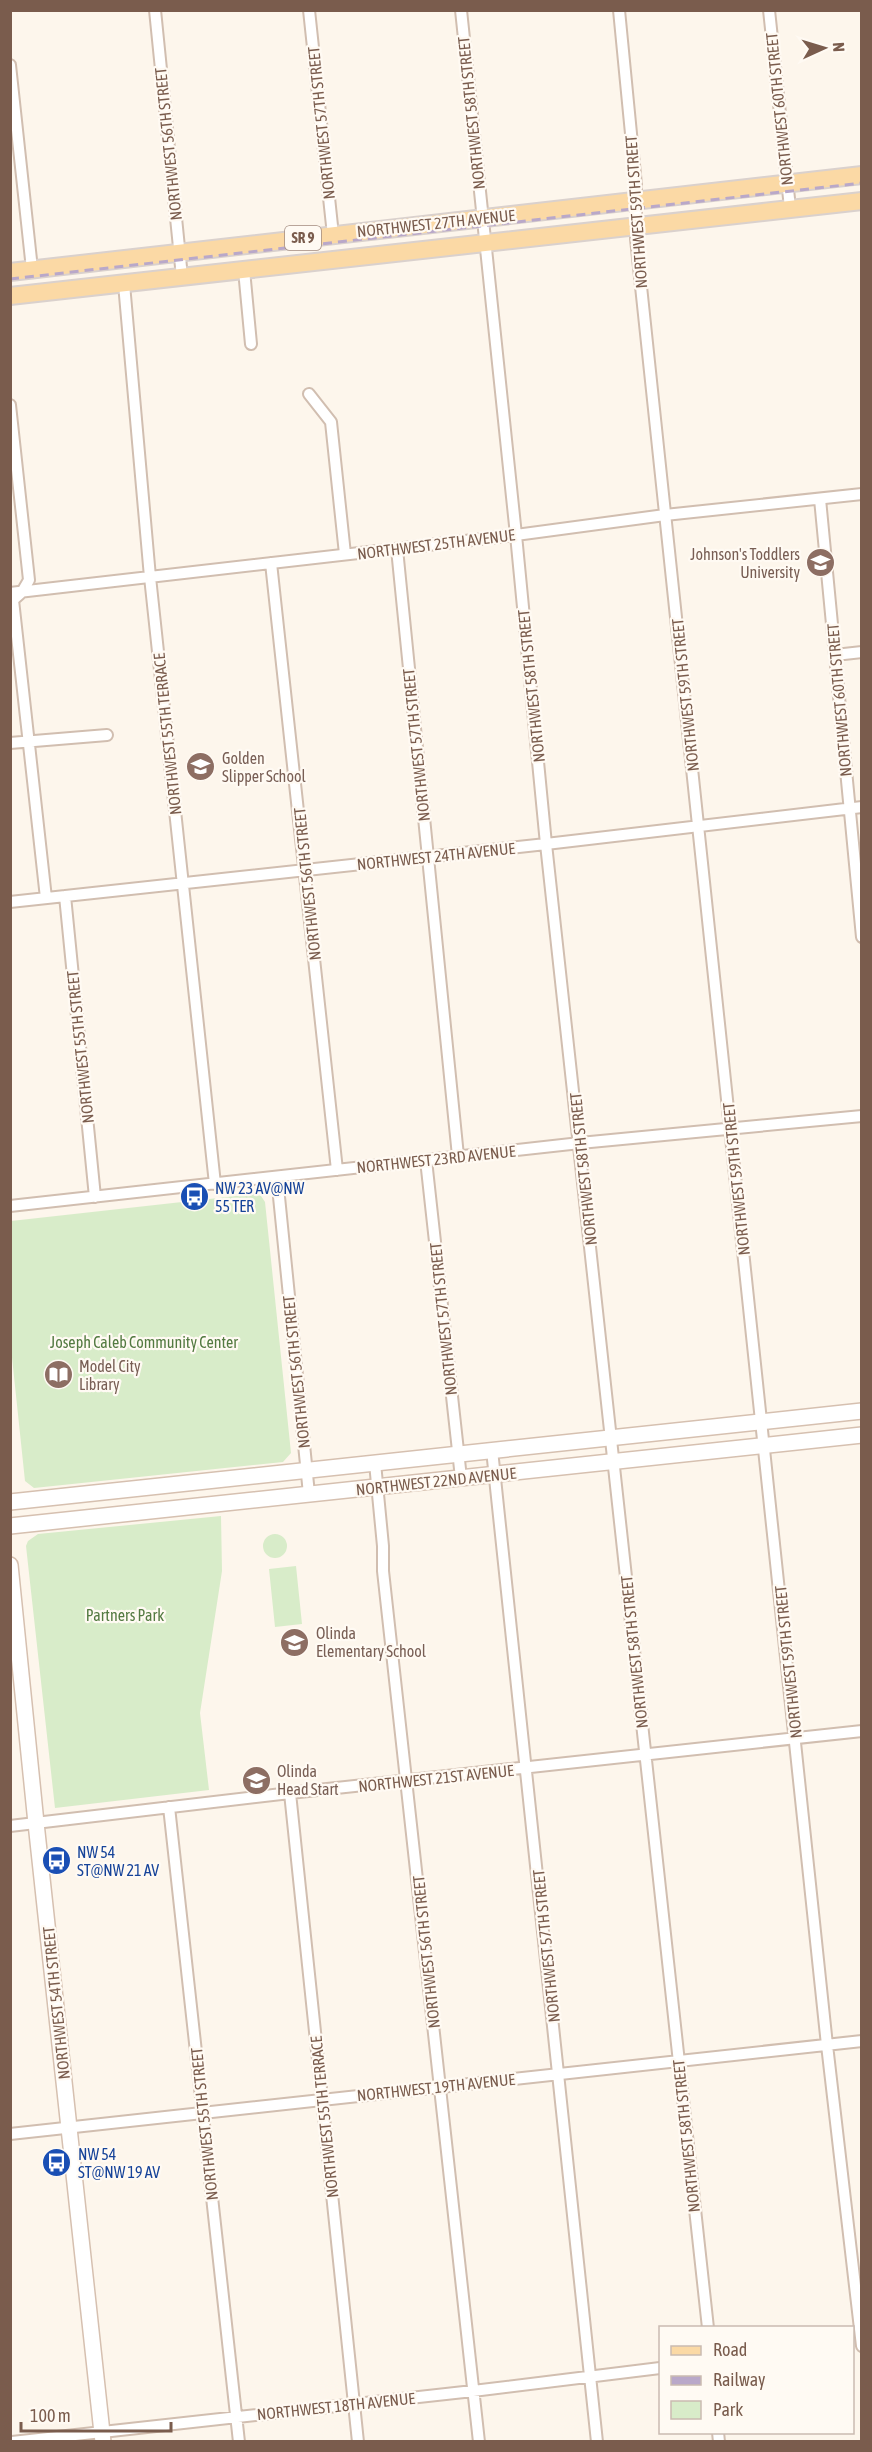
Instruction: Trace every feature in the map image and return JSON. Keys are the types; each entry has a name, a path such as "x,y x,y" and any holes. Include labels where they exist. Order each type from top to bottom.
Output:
{"main road":[{"name":"NORTHWEST 27TH AVENUE","path":"10,272 861,175"},
{"name":"NORTHWEST 27TH AVENUE","path":"10,296 861,201"},
{"name":"NORTHWEST 22ND AVENUE","path":"10,1502 861,1411"},
{"name":"NORTHWEST 22ND AVENUE","path":"10,1526 861,1435"},
{"name":"NORTHWEST 54TH STREET","path":"10,1565 103,2437"}],"street":[{"name":"NORTHWEST 56TH STREET","path":"155,10 182,277"},
{"name":"NORTHWEST 57TH STREET","path":"309,10 333,235"},
{"name":"NORTHWEST 58TH STREET","path":"461,10 546,844 708,2326"},
{"name":"NORTHWEST 59TH STREET","path":"619,10 636,200 636,225 665,515 861,2347"},
{"name":"NORTHWEST 60TH STREET","path":"770,10 790,208"},
{"path":"10,65 32,269"},
{"path":"244,270 251,344"},
{"name":"NORTHWEST 55TH TERRACE","path":"124,284 150,577 215,1184"},
{"path":"309,394 332,422 345,554"},
{"path":"10,405 29,580 22,592 13,600 46,898"},
{"name":"NORTHWEST 25TH AVENUE","path":"10,593 861,494"},
{"name":"NORTHWEST 60TH STREET","path":"820,499 861,937"},
{"name":"NORTHWEST 57TH STREET","path":"397,549 458,1156"},
{"name":"NORTHWEST 56TH STREET","path":"271,563 337,1170"},
{"path":"835,655 861,652"},
{"path":"10,743 107,735"},
{"name":"NORTHWEST 24TH AVENUE","path":"10,902 546,844 861,807"},
{"name":"NORTHWEST 55TH STREET","path":"65,896 94,1197"},
{"name":"NORTHWEST 23RD AVENUE","path":"10,1206 580,1143 861,1116"},
{"name":"NORTHWEST 57TH STREET","path":"426,1161 460,1478"},
{"name":"NORTHWEST 56TH STREET","path":"277,1177 309,1494"},
{"name":"NORTHWEST 57TH STREET","path":"492,1450 597,2442"},
{"name":"NORTHWEST 56TH STREET","path":"375,1463 383,1546 382,1571 441,2087 478,2442"},
{"name":"NORTHWEST 21ST AVENUE","path":"10,1826 290,1792 861,1731"},
{"name":"NORTHWEST 55TH TERRACE","path":"290,1792 358,2442"},
{"name":"NORTHWEST 55TH STREET","path":"169,1807 238,2442"},
{"name":"NORTHWEST 19TH AVENUE","path":"10,2134 861,2041"},
{"name":"NORTHWEST 18TH AVENUE","path":"12,2442 103,2437 236,2417 659,2368"}],"green space":[{"name":"Joseph Caleb Community Center","path":"254,1194 261,1196 265,1202 291,1453 283,1462 34,1488 25,1481 11,1348 11,1221"},
{"name":"Partners Park","path":"221,1516 222,1571 200,1713 209,1790 55,1808 26,1546 28,1541 38,1534"},
{"path":"275,1534 283,1538 287,1546 283,1554 275,1558 267,1554 263,1546 267,1538"},
{"path":"296,1566 302,1624 275,1627 269,1569"}],"railway":[{"path":"10,279 862,183"}],"place":[{"name":"Johnson's Toddlers University","path":"821,563"},
{"name":"Golden Slipper School","path":"201,767"},
{"name":"NW 23 AV@NW 55 TER","path":"194,1197"},
{"name":"Model City Library","path":"58,1375"},
{"name":"Olinda Elementary School","path":"295,1642"},
{"name":"Olinda Head Start","path":"256,1780"},
{"name":"NW 54 ST@NW 21 AV","path":"56,1861"},
{"name":"NW 54 ST@NW 19 AV","path":"57,2163"}]}
